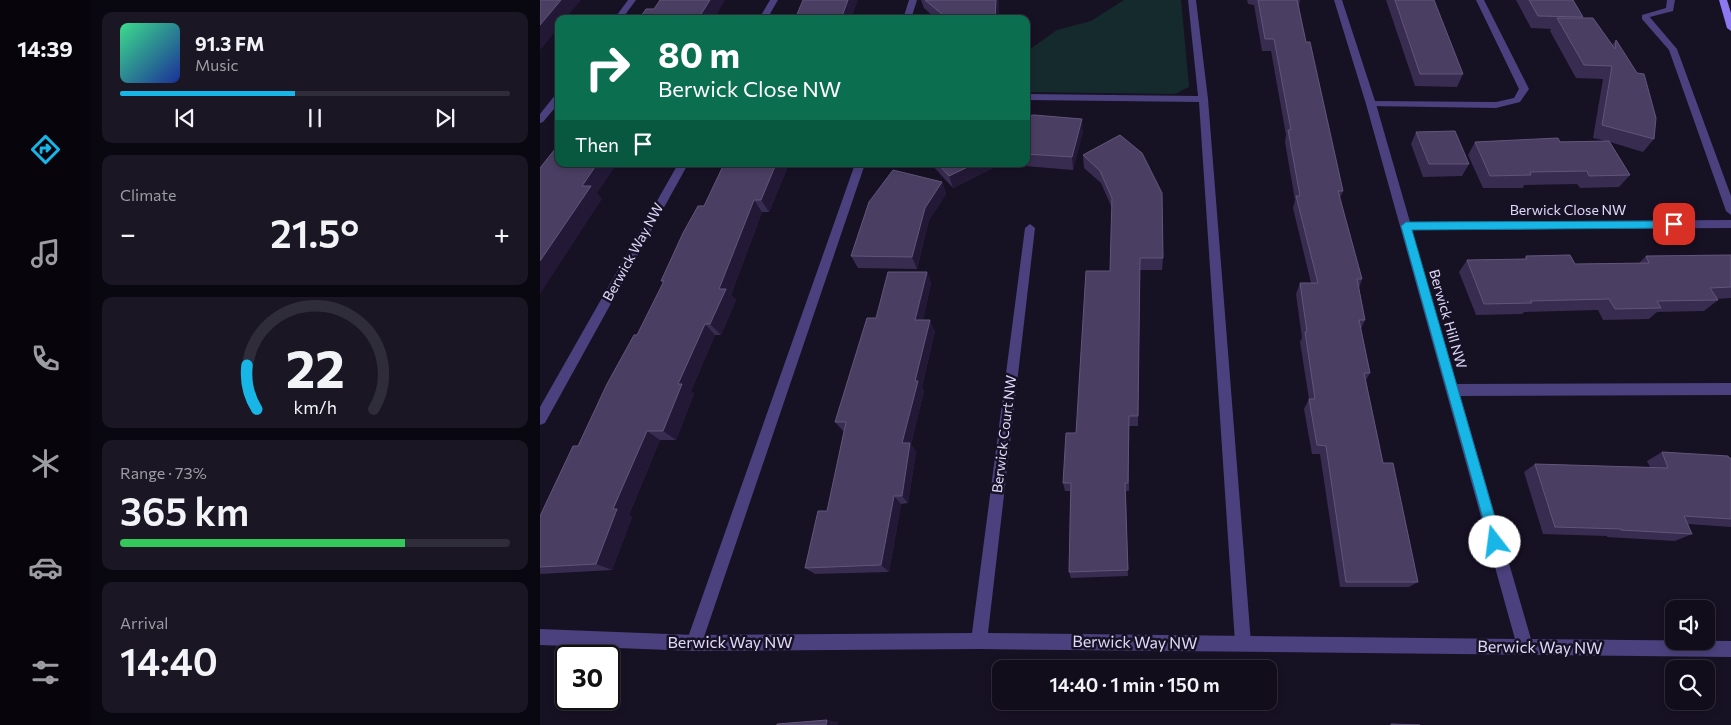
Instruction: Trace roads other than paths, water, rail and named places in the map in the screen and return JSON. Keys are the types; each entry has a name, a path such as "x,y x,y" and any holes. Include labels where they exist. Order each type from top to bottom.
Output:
{"main road":[{"path":"1723,0 1731,28"}],"street":[{"path":"621,15 632,0"},
{"path":"766,15 774,0"},
{"path":"909,15 914,0"},
{"path":"1192,0 1203,99 1243,643"},
{"name":"Berwick Hill NW","path":"1338,0 1371,104 1526,647"},
{"path":"1371,104 1496,105 1517,100 1524,89 1480,0"},
{"path":"1671,0 1670,9 1645,16 1673,49 1731,211"},
{"path":"1030,97 1203,99"},
{"path":"540,120 555,101"},
{"name":"Berwick Way NW","path":"540,419 680,167"},
{"path":"694,643 859,167"},
{"name":"Berwick Close NW","path":"1406,226 1731,224"},
{"name":"Berwick Court NW","path":"979,640 1030,228"},
{"path":"1454,390 1731,388"},
{"name":"Berwick Way NW","path":"540,637 694,643 979,640 1731,649"}]}
